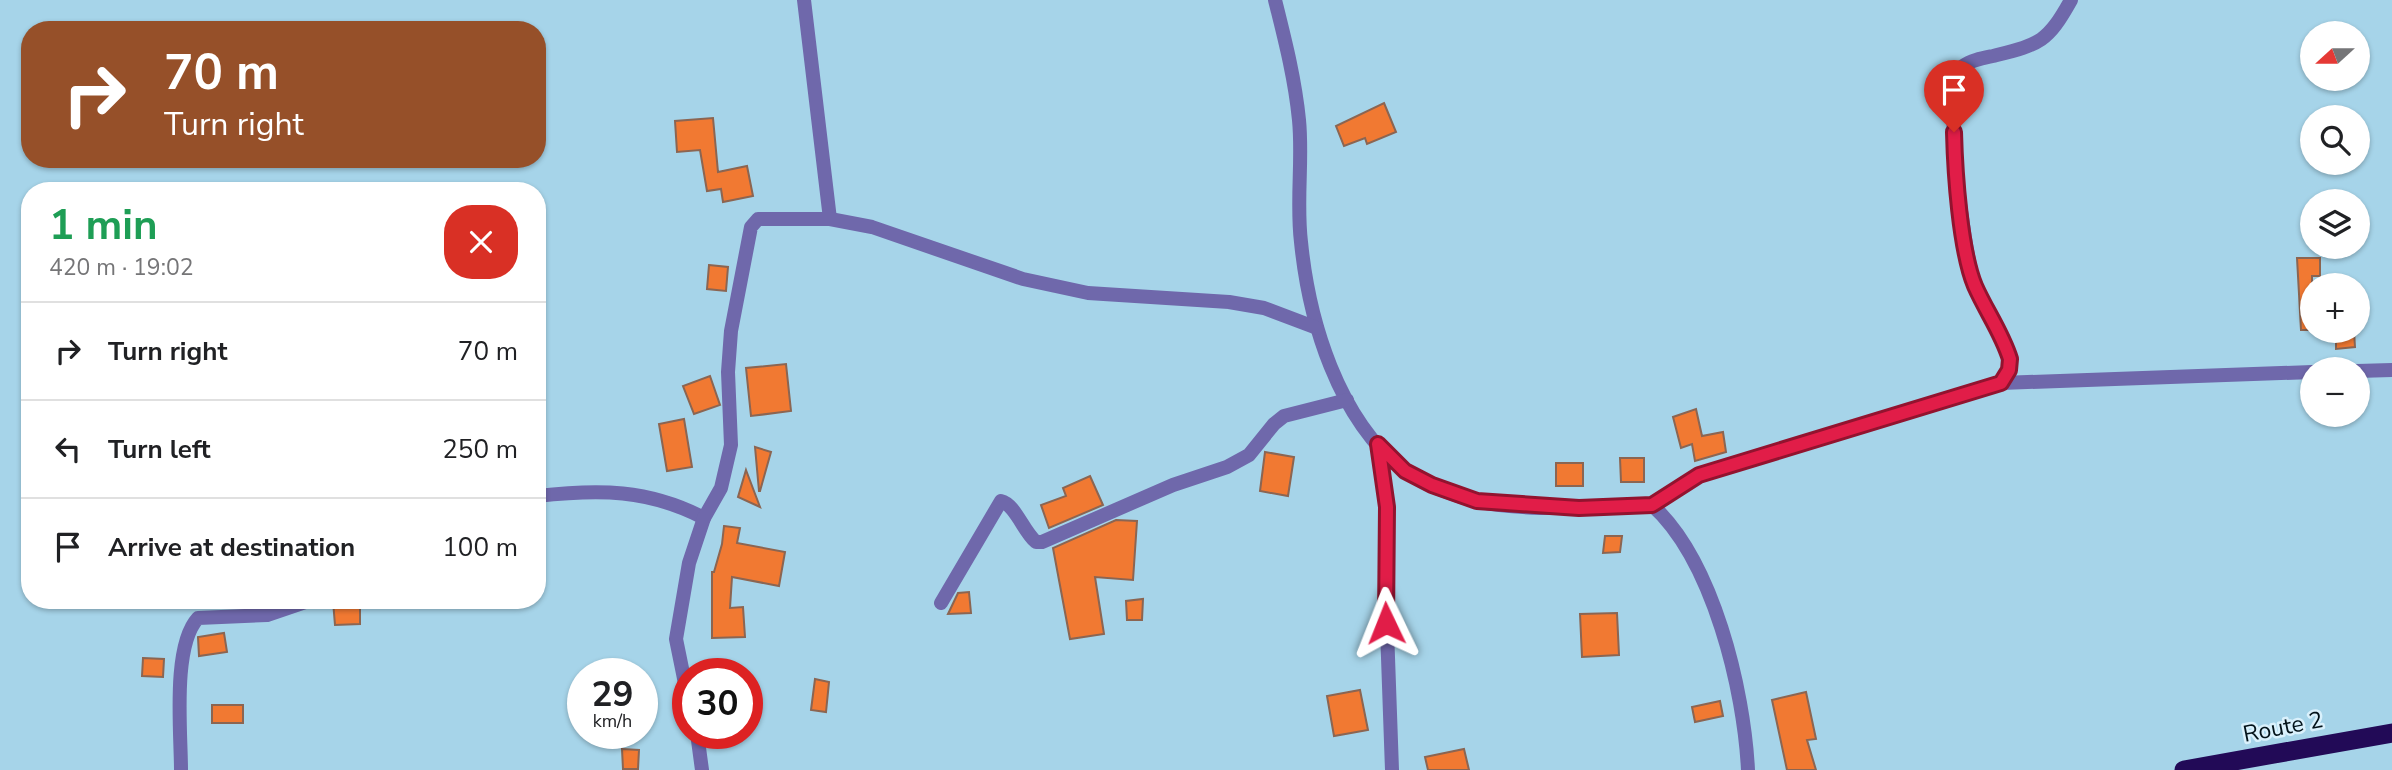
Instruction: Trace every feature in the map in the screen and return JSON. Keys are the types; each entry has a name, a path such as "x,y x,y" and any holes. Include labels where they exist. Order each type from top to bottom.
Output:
{"highway":[{"name":"Route 2","path":"2184,770 2392,733"}],"street":[{"path":"804,0 830,219"},
{"path":"1275,0 1293,73 1299,120 1300,241 1317,328 1347,400 1378,444 1405,471 1432,485 1477,501 1579,508 1652,505 1699,475 2001,383 2300,372"},
{"path":"2001,383 2009,370 2010,359 1974,284 1969,263 1955,158 1954,80 1965,64 2039,43 2060,19 2071,0"},
{"path":"680,658 676,639 689,563 704,519 720,488 731,445 728,372 730,331 751,227 758,219 830,219 872,227 1023,279 1088,293 1252,306 1284,314 1317,328"},
{"path":"2370,371 2392,370"},
{"path":"941,603 1002,501 1013,509 1023,529 1036,542 1042,542 1173,485 1227,467 1249,455 1284,416 1347,400"},
{"path":"1378,444 1387,507 1385,573 1392,770"},
{"path":"546,495 577,492 645,495 673,502 704,519"},
{"path":"1652,505 1667,519 1713,601 1729,652 1746,744 1748,770"},
{"path":"181,770 183,655 188,629 198,618 267,615 285,609"},
{"path":"699,749 702,770"}],"building":[{"path":"1384,103 1396,132 1367,144 1365,138 1344,146 1336,126"},
{"path":"713,118 718,172 747,166 753,196 723,202 721,189 707,191 700,150 677,152 675,121"},
{"path":"2297,258 2320,259 2320,273 2300,273 2300,312"},
{"path":"709,265 728,267 726,291 707,289"},
{"path":"2336,343 2355,343 2355,347 2336,349"},
{"path":"786,364 791,411 751,416 746,368"},
{"path":"710,376 720,405 694,414 683,386"},
{"path":"1696,409 1702,436 1723,432 1726,452 1695,461 1692,444 1681,448 1673,417"},
{"path":"684,419 692,467 667,471 659,424"},
{"path":"755,447 771,452 760,491 759,491"},
{"path":"1265,452 1294,457 1288,496 1260,491"},
{"path":"1620,458 1644,458 1644,482 1621,482"},
{"path":"1556,463 1583,463 1583,486 1556,486"},
{"path":"746,470 760,507 738,497"},
{"path":"1090,476 1103,505 1049,528 1041,505 1066,496 1063,488"},
{"path":"1116,520 1137,521 1133,580 1095,577 1104,634 1070,639 1053,548"},
{"path":"724,526 740,528 737,543 785,552 779,586 732,577 730,608 743,607 745,637 712,638 712,572 722,544"},
{"path":"1605,536 1622,536 1620,552 1603,553"},
{"path":"969,592 971,613 948,614 958,593"},
{"path":"1143,599 1142,620 1127,620 1126,601"},
{"path":"334,609 360,609 360,624 335,625"},
{"path":"1617,613 1619,655 1582,657 1580,614"},
{"path":"224,633 227,652 199,656 198,637"},
{"path":"143,658 164,659 163,677 142,676"},
{"path":"815,679 829,682 826,712 811,710"},
{"path":"1360,690 1368,730 1334,736 1327,696"},
{"path":"1806,692 1816,739 1807,740 1816,770 1787,770 1772,700"},
{"path":"1720,701 1723,716 1695,722 1692,707"},
{"path":"212,705 243,705 243,723 212,723"},
{"path":"622,749 639,750 638,769 623,769"},
{"path":"1464,749 1469,770 1428,770 1425,757"}],"route":[{"path":"1386,623 1387,507 1378,444 1405,471 1432,485 1477,501 1579,508 1652,505 1699,475 1940,399 2001,383 2009,370 2010,359 2006,344 1974,284 1964,233 1954,132"}]}
